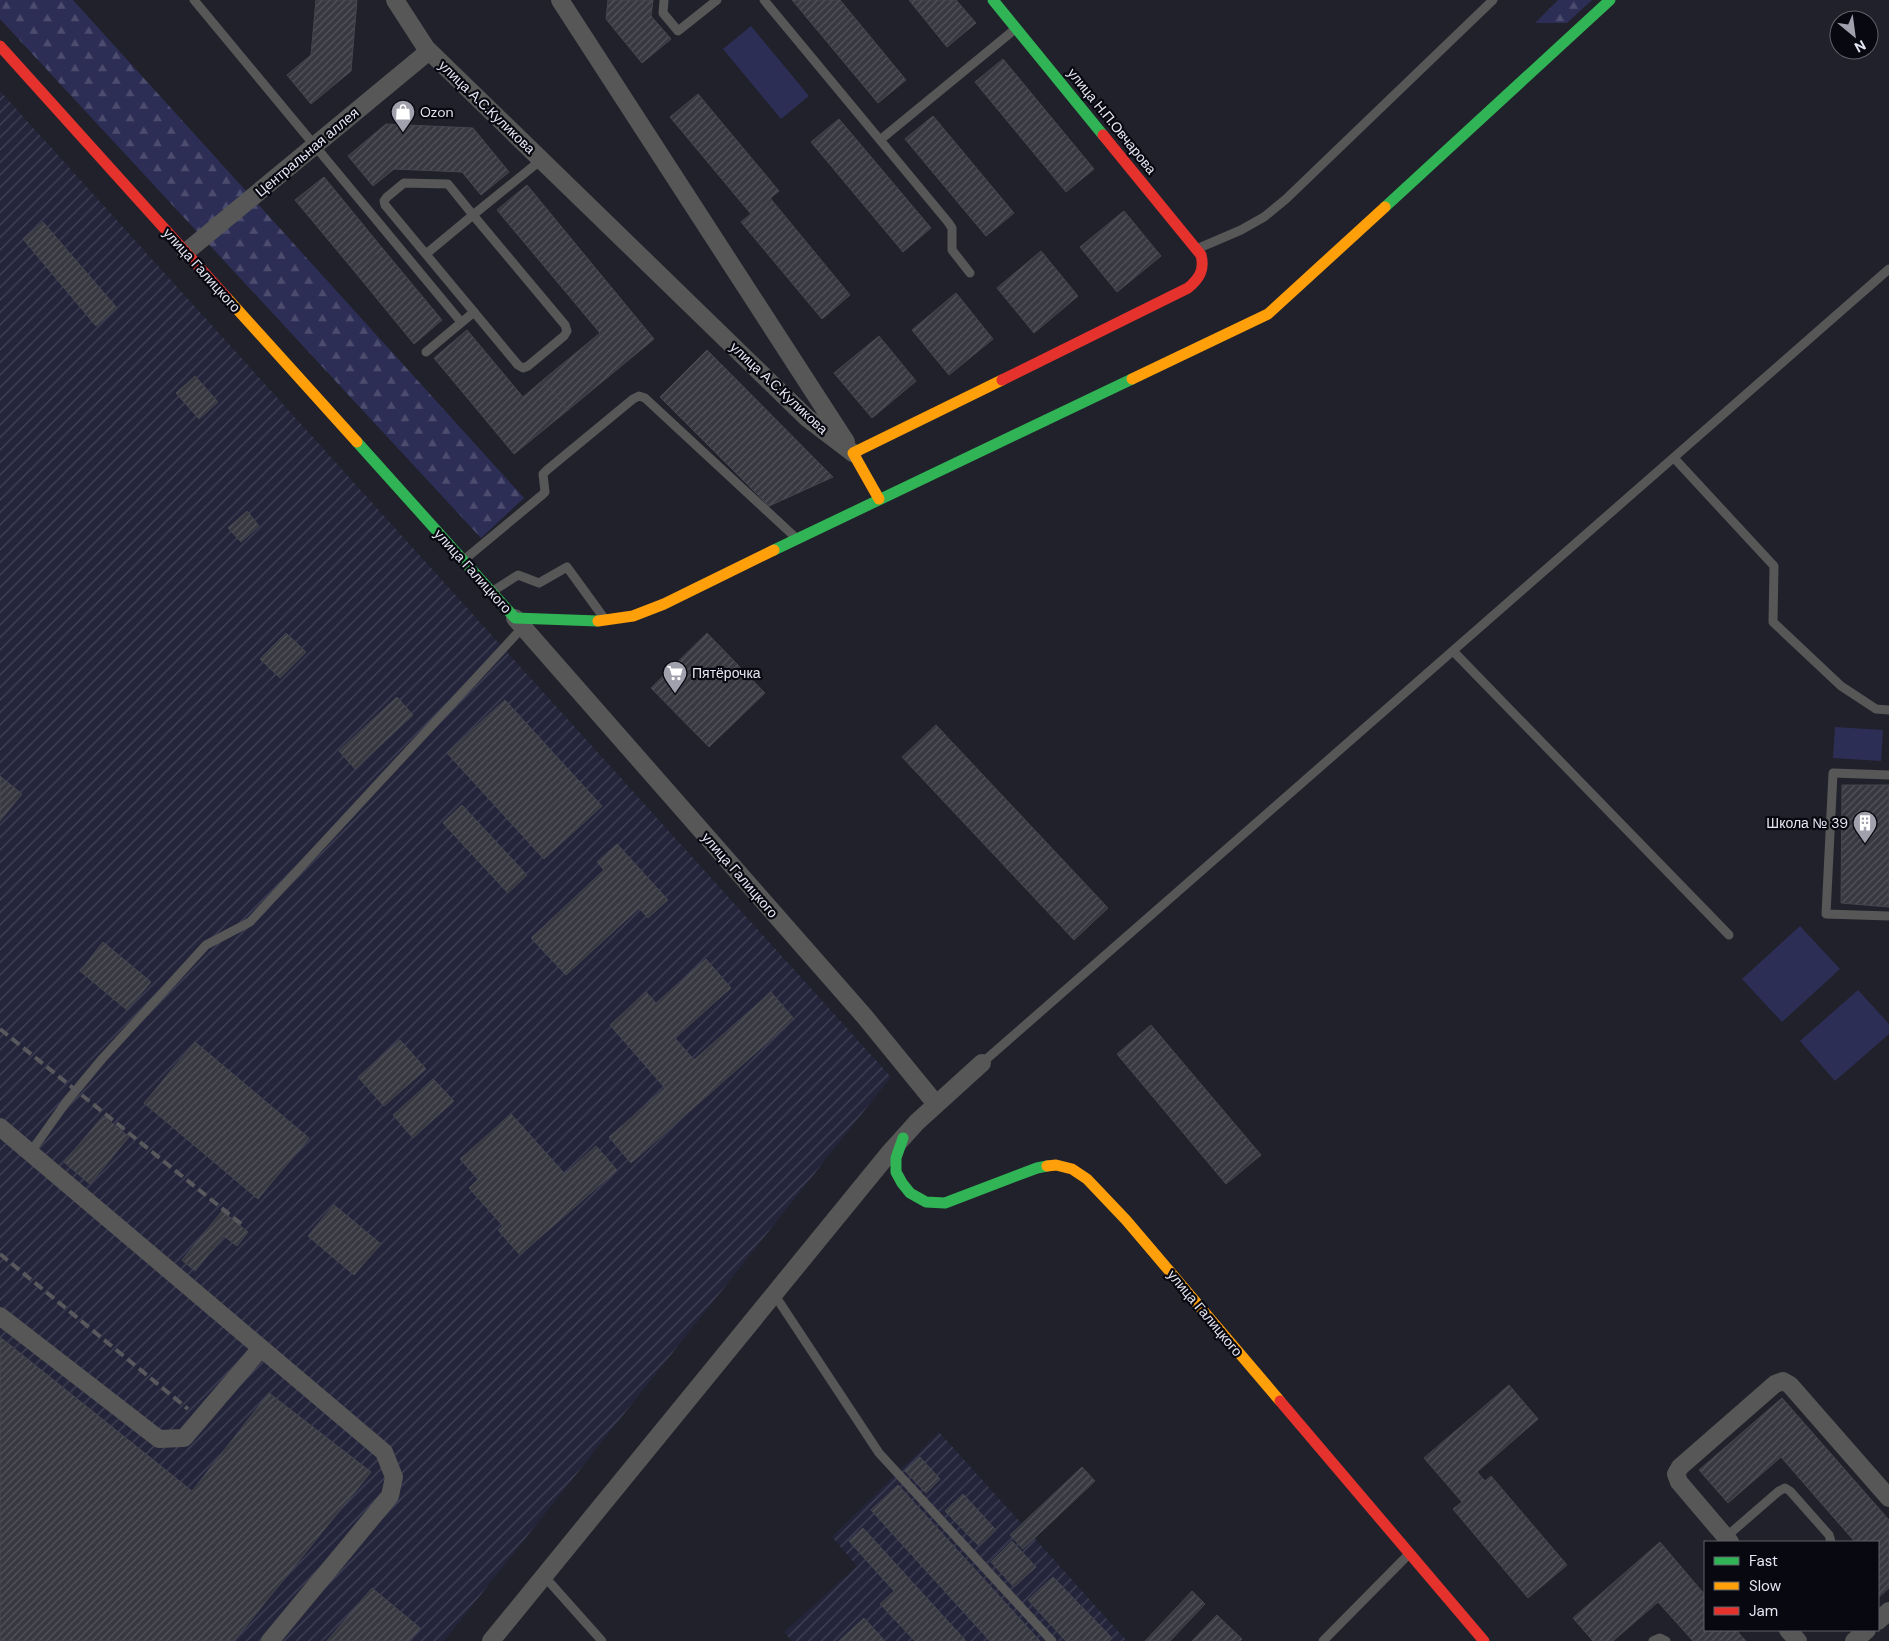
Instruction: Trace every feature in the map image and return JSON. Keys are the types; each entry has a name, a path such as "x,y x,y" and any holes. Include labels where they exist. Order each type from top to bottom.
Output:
{"street":[{"name":"улица А.С.Куликова","path":"395,0 429,51 807,418 853,453"},
{"name":"улица А.С.Куликова","path":"560,0 853,453"},
{"name":"улица Н.П.Овчарова","path":"853,453 1188,288 1199,277 1204,264 1201,255 993,0"},
{"path":"519,623 592,622 632,616 664,604 879,498 1268,314 1610,0"},
{"name":"улица Галицкого","path":"0,46 464,560 865,1017 936,1104"},
{"name":"Центральная аллея","path":"186,252 429,51"},
{"path":"853,453 879,498"},
{"path":"490,1641 903,1138 936,1104 982,1063"},
{"path":"0,1127 384,1452 394,1477 390,1496 270,1641"},
{"name":"улица Галицкого","path":"903,1138 895,1164 898,1177 905,1188 916,1199 930,1204 945,1203 1037,1168 1056,1165 1072,1169 1087,1179 1126,1220 1484,1641"},
{"path":"0,1316 159,1439 184,1438 261,1348"},
{"path":"1729,1539 1679,1482 1676,1474 1680,1467 1709,1441 1775,1384 1783,1380 1790,1385 1889,1498"},
{"path":"1879,1619 1889,1611"},
{"path":"1789,1631 1798,1641"},
{"path":"1854,1641 1866,1631"}],"lane":[{"path":"194,0 461,322"},
{"path":"664,0 663,13 678,31 717,0"},
{"path":"764,0 948,222 952,228 952,250 970,273"},
{"path":"1196,249 1241,230 1264,217 1286,199 1493,0"},
{"path":"880,140 1016,28"},
{"path":"426,254 541,160"},
{"path":"404,183 448,184 565,325 567,330 564,336 528,366 522,368 426,254 385,205 386,197 404,183"},
{"path":"982,1063 1889,269"},
{"path":"426,352 474,312"},
{"path":"464,560 542,495 544,492 543,474 546,470 632,399 639,396 645,398 797,539"},
{"path":"1674,458 1774,566 1773,622 1841,686 1876,709 1889,710"},
{"path":"492,592 518,575 539,583 567,568 606,620"},
{"path":"30,1152 67,1101 206,945 250,922 519,623"},
{"path":"1453,651 1729,934"},
{"path":"1889,775 1833,773 1826,914 1889,916"},
{"path":"774,1294 879,1453 1052,1641"},
{"path":"1729,1539 1785,1488 1790,1491 1829,1535 1831,1541"},
{"path":"1323,1641 1410,1554"},
{"path":"544,1576 602,1641"},
{"path":"1653,1641 1660,1638 1666,1641"}],"shaded area":[{"path":"0,91 891,1077 444,1641 0,1641"},
{"path":"939,1432 1127,1641 792,1641 784,1632 857,1566 832,1537"}],"green space":[{"path":"0,0 73,0 524,498 481,538 0,19"},
{"path":"1558,0 1592,0 1567,23 1535,23"},
{"path":"751,26 809,96 781,119 723,49"},
{"path":"1835,727 1883,730 1881,761 1833,758"},
{"path":"1800,926 1840,969 1782,1022 1742,979"},
{"path":"1858,990 1889,1024 1889,1034 1835,1081 1800,1041"}],"building":[{"path":"316,0 357,0 351,71 311,104 287,75 311,55"},
{"path":"608,0 653,0 651,16 671,39 642,63 606,19"},
{"path":"792,0 840,0 906,80 878,103"},
{"path":"909,0 956,0 976,23 947,47"},
{"path":"1003,59 1094,169 1066,192 975,82"},
{"path":"698,94 779,191 751,214 670,117"},
{"path":"933,116 1014,213 986,236 905,139"},
{"path":"839,119 931,228 903,252 811,142"},
{"path":"386,124 473,128 509,172 481,195 462,172 394,169 373,186 348,156"},
{"path":"324,177 383,249 355,272 295,200"},
{"path":"527,185 654,339 568,410 543,380 600,333 497,210"},
{"path":"770,198 850,295 822,319 741,222"},
{"path":"1124,211 1161,256 1117,292 1080,247"},
{"path":"43,222 117,308 96,326 23,239"},
{"path":"383,249 442,320 414,344 355,272"},
{"path":"1041,251 1078,296 1034,333 997,288"},
{"path":"956,293 993,339 949,375 912,330"},
{"path":"467,330 523,397 543,380 568,410 514,454 434,358"},
{"path":"879,336 916,381 872,418 834,373"},
{"path":"707,350 833,477 769,506 660,397"},
{"path":"195,376 218,402 199,419 176,393"},
{"path":"247,511 259,526 241,542 228,528"},
{"path":"286,633 306,652 280,678 260,659"},
{"path":"707,633 765,693 709,747 651,688"},
{"path":"397,697 413,715 355,769 339,751"},
{"path":"505,700 579,781 521,834 447,753"},
{"path":"936,725 1108,908 1074,940 902,757"},
{"path":"0,776 22,794 0,821"},
{"path":"579,781 602,806 544,859 521,834"},
{"name":"Школа № 39","path":"1842,785 1889,785 1889,907 1841,903"},
{"path":"462,805 527,875 508,893 443,823"},
{"path":"617,844 668,900 648,918 639,908 566,975 531,938 604,870 597,862"},
{"path":"103,942 151,982 127,1010 80,971"},
{"path":"706,959 731,988 675,1038 694,1060 771,992 794,1019 631,1163 609,1137 665,1088 610,1025 646,992 656,1003"},
{"path":"1151,1025 1261,1155 1226,1184 1117,1054"},
{"path":"400,1040 426,1069 384,1106 358,1077"},
{"path":"195,1042 309,1138 258,1199 144,1103"},
{"path":"433,1079 454,1101 413,1138 393,1115"},
{"path":"511,1114 565,1174 596,1146 617,1170 520,1255 498,1230 503,1226 469,1188 478,1179 460,1159"},
{"path":"103,1116 129,1137 90,1184 64,1162"},
{"path":"334,1205 381,1244 354,1275 308,1236"},
{"path":"222,1211 248,1232 237,1246 224,1236 195,1271 182,1260"},
{"path":"0,1337 192,1491 269,1393 371,1472 234,1641 0,1641"},
{"path":"1509,1385 1538,1419 1477,1472 1485,1481 1491,1476 1567,1565 1528,1598 1453,1509 1462,1502 1424,1458"},
{"path":"1782,1398 1889,1520 1889,1588 1879,1597 1879,1541 1854,1541 1781,1457 1728,1503 1699,1470"},
{"path":"920,1457 940,1479 926,1493 905,1471"},
{"path":"1082,1467 1095,1481 1023,1549 1010,1535"},
{"path":"898,1485 1040,1641 990,1641 871,1510"},
{"path":"963,1494 996,1530 979,1546 945,1511"},
{"path":"863,1528 966,1641 915,1641 880,1604 894,1591 849,1541"},
{"path":"1012,1541 1036,1567 1014,1587 991,1562"},
{"path":"1660,1542 1704,1594 1704,1631 1737,1631 1746,1641 1693,1641 1658,1602 1613,1641 1593,1641 1573,1618"},
{"path":"1053,1577 1112,1638 1109,1641 1066,1641 1028,1600"},
{"path":"372,1588 420,1628 410,1641 327,1641"},
{"path":"1192,1591 1205,1604 1170,1641 1145,1641"},
{"path":"1217,1615 1242,1639 1240,1641 1192,1641"},
{"path":"864,1618 885,1641 839,1641"}],"railway":[{"path":"0,1029 245,1227"},
{"path":"0,1254 188,1409"}],"traffic: fast":[{"path":"993,0 1103,135"},
{"path":"1385,207 1610,0"},
{"path":"774,550 1132,379"},
{"path":"357,442 515,618 598,621"},
{"path":"903,1138 896,1158 896,1172 910,1193 926,1202 945,1203 1037,1168 1047,1166"}],"traffic: slow":[{"path":"1132,379 1268,314 1385,207"},
{"path":"227,298 357,442"},
{"path":"879,499 853,453 1002,380"},
{"path":"598,621 633,616 664,604 774,550"},
{"path":"1047,1166 1056,1165 1072,1169 1087,1179 1126,1220 1280,1401"}],"traffic: jam":[{"path":"0,46 227,298"},
{"path":"1002,380 1188,288 1202,270 1201,255 1103,135"},
{"path":"1280,1401 1484,1641"}],"place":[{"name":"Ozon","path":"403,133"},
{"name":"Пятёрочка","path":"675,694"},
{"name":"Школа № 39","path":"1865,844"}]}
